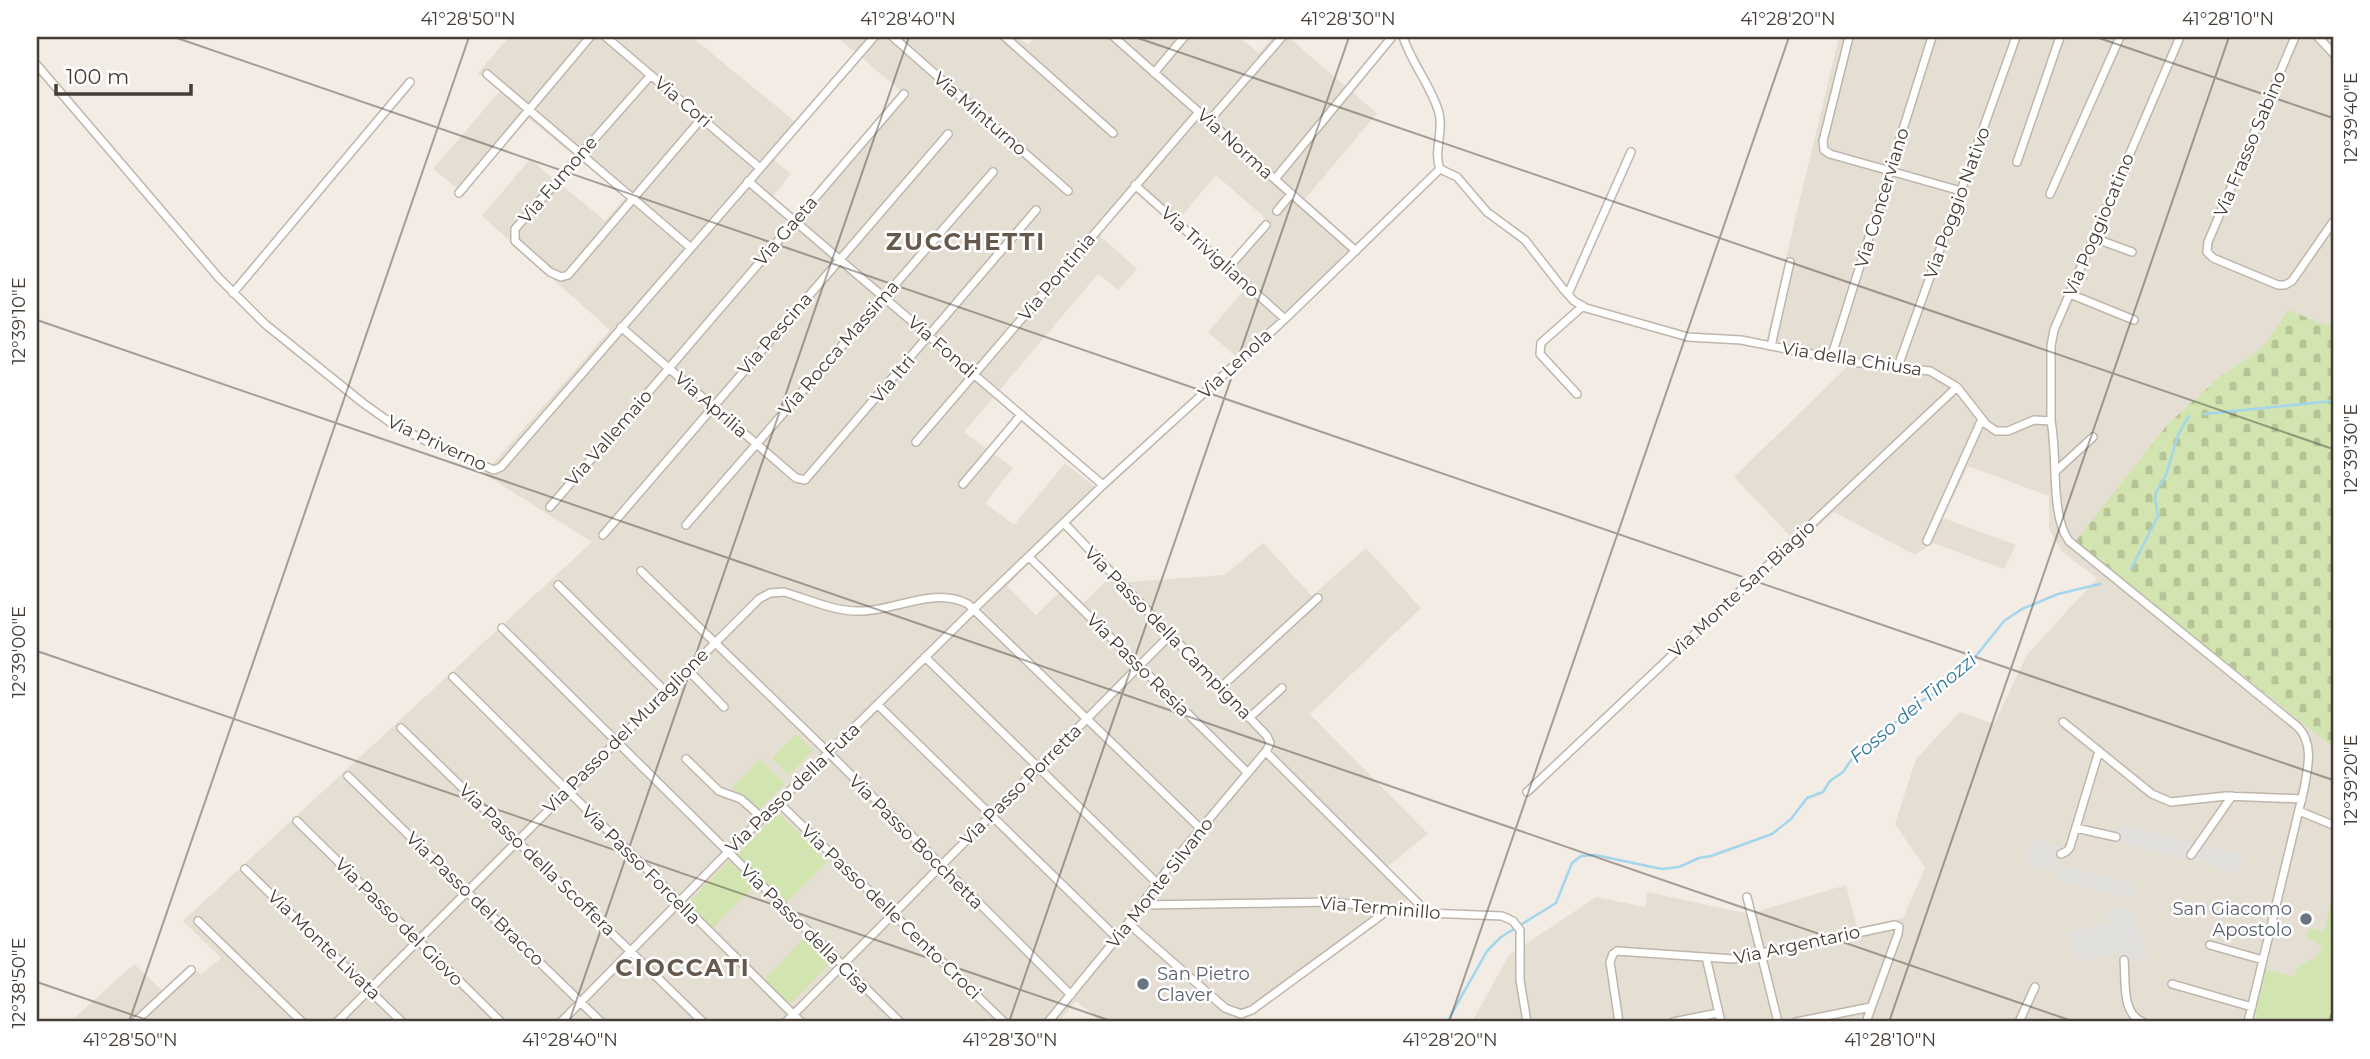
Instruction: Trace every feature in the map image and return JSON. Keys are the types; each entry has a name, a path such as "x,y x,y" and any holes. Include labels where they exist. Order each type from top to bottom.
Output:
{"street":[{"path":"459,193 590,37"},
{"name":"Via Cori","path":"606,37 760,168"},
{"name":"Via Priverno","path":"37,65 233,293 274,332 373,411 410,434 490,470 501,467 874,37"},
{"name":"Via Minturno","path":"893,37 1068,191"},
{"path":"1004,37 1113,132"},
{"name":"Via Norma","path":"1114,37 1356,251"},
{"path":"1154,73 1184,37"},
{"path":"1209,121 1282,37"},
{"path":"1275,179 1392,37"},
{"path":"1403,37 1413,63 1440,115 1437,160 1440,169"},
{"path":"1849,37 1823,141 1824,150 1830,154 1961,191"},
{"name":"Via Concerviano","path":"1831,358 1932,37"},
{"name":"Via Poggio Nativo","path":"1897,369 2016,37"},
{"path":"2017,162 2060,37"},
{"path":"2050,194 2120,37"},
{"name":"Via Poggiocatino","path":"2051,421 2052,339 2180,37"},
{"name":"Via Frasso Sabino","path":"2295,37 2208,242 2207,253 2278,285 2286,285 2292,281 2333,222"},
{"path":"2318,37 2333,53"},
{"path":"487,74 691,248"},
{"name":"Via Fumone","path":"651,75 514,232 515,241 550,272 561,278 568,275 702,118"},
{"path":"233,293 410,82"},
{"name":"Via Gaeta","path":"669,368 904,94"},
{"name":"Via Pontinia","path":"916,442 1199,113"},
{"name":"Via Pescina","path":"603,535 948,134"},
{"path":"1568,294 1631,152"},
{"name":"Via Lenola","path":"1029,557 1440,169"},
{"name":"Via della Chiusa","path":"1440,169 1460,179 1487,212 1529,243 1568,294 1583,306 1688,337 1730,338 1897,369 1930,371 1941,375 1957,387 1982,419"},
{"name":"Via Rocca Massima","path":"686,525 993,172"},
{"name":"Via Fondi","path":"748,181 1103,485"},
{"name":"Via Trivigliano","path":"1135,186 1284,318"},
{"path":"1277,211 1291,194"},
{"name":"Via Itri","path":"802,480 810,477 1036,210"},
{"path":"1228,268 1266,225"},
{"path":"2094,238 2132,253"},
{"path":"1771,346 1790,262"},
{"path":"2070,293 2134,320"},
{"path":"1577,394 1539,351 1541,343 1583,306"},
{"name":"Via Aprilia","path":"621,327 796,478 802,480"},
{"name":"Via Vallemaio","path":"550,507 669,368"},
{"name":"Via Monte San Biagio","path":"1527,792 1957,387"},
{"path":"963,484 1020,415"},
{"path":"1927,541 1982,419 1990,428 2001,431 2034,420 2051,421 2059,519 2069,541 2298,727 2306,738 2308,761 2302,799 2248,1022"},
{"path":"2057,470 2093,437"},
{"name":"Via Passo della Campigna","path":"1064,523 1267,736 1270,743"},
{"name":"Via Passo della Futa","path":"561,1022 727,852 1029,557"},
{"name":"Via Passo Resia","path":"1029,557 1248,773"},
{"name":"Via Passo Bocchetta","path":"641,571 1071,995"},
{"path":"558,584 665,691"},
{"name":"Via Passo del Muraglione","path":"337,1022 759,599 774,592 785,592 858,611 940,597 960,600 974,609"},
{"path":"1220,688 1318,598"},
{"path":"974,609 1201,829"},
{"name":"Via Passo della Cisa","path":"502,628 900,1022"},
{"name":"Via Passo Porretta","path":"786,1022 1167,638"},
{"path":"925,657 1157,883"},
{"path":"687,669 724,707"},
{"name":"Via Passo Forcella","path":"453,677 801,1022"},
{"path":"1249,718 1282,688"},
{"path":"878,705 1117,938"},
{"path":"2063,722 2163,800 2174,802 2232,796 2302,799"},
{"name":"Via Passo della Scoffera","path":"401,728 703,1022"},
{"name":"Via Monte Silvano","path":"1048,1022 1117,938 1157,883 1266,752 1270,743"},
{"path":"2061,854 2069,850 2099,751"},
{"path":"1266,752 1427,912"},
{"path":"686,760 719,791 741,799 762,818"},
{"name":"Via Passo del Bracco","path":"348,776 601,1022"},
{"path":"2191,855 2232,796"},
{"name":"Via Passo delle Cento Croci","path":"779,803 1004,1022"},
{"path":"2299,811 2333,825"},
{"name":"Via Passo del Giovo","path":"297,821 501,1022"},
{"path":"2076,828 2116,837"},
{"name":"Via Monte Livata","path":"245,869 402,1022"},
{"path":"1747,897 1777,1022"},
{"name":"Via Terminillo","path":"1142,905 1326,902 1427,912 1496,915 1518,926 1521,984 1527,1022"},
{"path":"1128,923 1225,1008 1241,1014 1252,1010 1391,908"},
{"path":"198,921 302,1022"},
{"name":"Via Argentario","path":"1619,1022 1611,964 1613,954 1622,950 1733,959 1888,925 1897,926 1898,934 1871,1007"},
{"path":"2210,945 2263,960"},
{"path":"1706,957 1721,1022"},
{"path":"2124,960 2130,1011 2134,1018 2143,1022"},
{"path":"135,1022 191,970"},
{"path":"2172,984 2252,1007"},
{"path":"2019,1022 2035,987"},
{"path":"1796,1022 1871,1007 1866,1022"},
{"path":"1673,1022 1718,1013"}],"shaded area":[{"path":"509,37 692,37 799,125 772,158 791,174 773,196 794,214 901,91 837,37 1018,37 1028,45 1035,37 1171,37 1177,41 1181,37 1239,37 1259,53 1273,37 1288,37 1377,113 1305,199 1361,249 1242,362 1208,332 1245,289 1223,269 1265,218 1216,175 1174,225 1134,191 1098,234 1137,269 1118,290 1098,274 964,432 1013,468 985,503 1014,525 1065,463 1102,493 1007,586 1036,615 1065,587 1084,603 1116,571 1128,582 1225,575 1263,543 1312,596 1366,548 1421,608 1310,714 1428,834 1383,870 1409,899 1240,1022 1102,1022 1076,1001 1058,1022 70,1022 134,964 162,990 191,965 201,975 221,958 183,921 592,542 484,474 610,330 482,216 530,159 605,221 625,198 528,118 463,193 433,169 500,91 478,73"},
{"path":"1839,37 2333,37 2333,1022 1472,1022 1509,955 1596,897 1645,907 1647,892 1749,914 1846,885 1857,928 1903,918 1925,868 1895,824 1916,759 1960,712 1994,724 2027,655 2097,578 2062,552 2049,529 2049,496 1968,466 1943,518 2016,545 2004,569 1933,543 1915,555 1834,512 1798,544 1734,477 1847,367 1764,349"},
{"path":"2122,826 2237,854 2246,860 2232,874 2222,871 2220,867 2109,840"},
{"path":"2032,839 2062,847 2055,871 2026,863"},
{"path":"2061,865 2136,884 2132,900 2057,881"},
{"path":"2119,906 2135,912 2148,957 2119,965 2115,953 2078,963 2068,933 2108,922 2106,916 2110,908"}],"green space":[{"path":"2289,310 2327,326 2333,321 2333,747 2075,542 2168,424 2221,376 2262,348"},
{"path":"796,734 813,751 789,775 772,758"},
{"path":"760,759 785,784 757,812 732,787"},
{"path":"778,813 827,862 785,904 737,855"},
{"path":"729,861 754,886 712,929 687,904"},
{"path":"2331,902 2333,1022 2254,1022 2265,969 2295,977 2298,966 2313,959 2323,946 2306,938 2311,928 2324,931"},
{"path":"804,938 830,963 788,1006 763,981"}],"waterway":[{"name":"Fosso dei Tinozzi","path":"2204,414 2333,401"},
{"name":"Fosso dei Tinozzi","path":"2131,569 2158,516 2156,492 2166,475 2178,435 2189,416"},
{"name":"Fosso dei Tinozzi","path":"1447,1022 1487,951 1501,937 1556,903 1572,863 1581,856 1595,855 1662,869 1679,867 1772,834 1791,819 1807,798 1823,792 1830,781 1843,772 1858,750 1878,741 1882,729 1906,717 1916,704 1932,695 1976,656 2004,621 2022,609 2058,594 2100,584"}],"place":[{"name":"San Giacomo Apostolo","path":"2306,919"},
{"name":"San Pietro Claver","path":"1143,984"}],"district":[{"name":"ZUCCHETTI","path":"966,241"},
{"name":"CIOCCATI","path":"683,967"}]}
